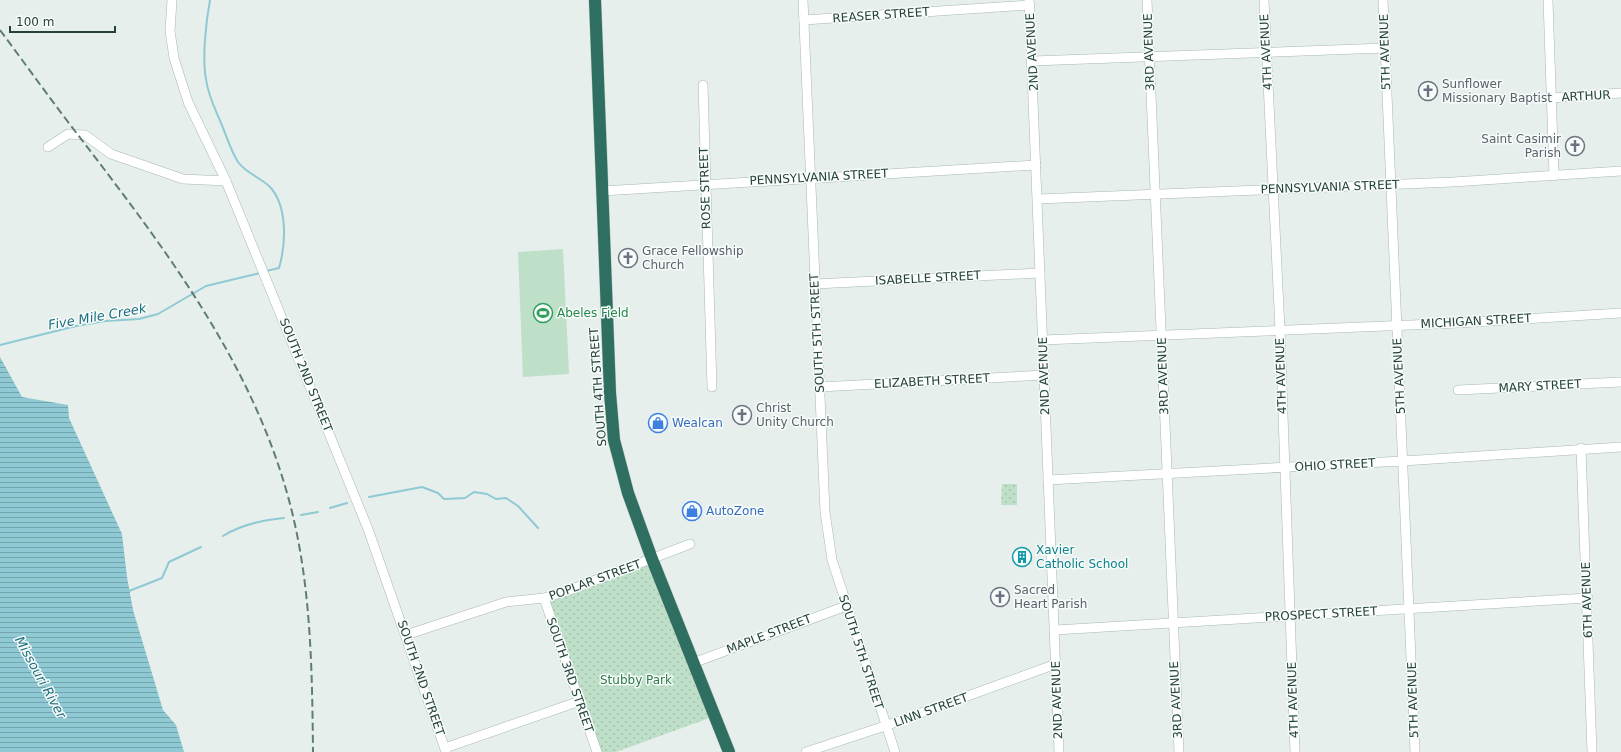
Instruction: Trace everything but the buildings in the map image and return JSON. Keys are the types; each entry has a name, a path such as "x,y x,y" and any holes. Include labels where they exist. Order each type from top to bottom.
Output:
{"highway":[{"name":"SOUTH 4TH STREET","path":"595,0 610,393 614,440 628,493 652,559 729,752"}],"street":[{"name":"SOUTH 2ND STREET","path":"172,0 170,31 174,58 180,81 188,102 226,181 271,288 368,529 445,750"},
{"name":"SOUTH 5TH STREET","path":"803,0 825,512 832,560 885,726 895,752"},
{"name":"3RD AVENUE","path":"1147,0 1172,623 1179,752"},
{"name":"4TH AVENUE","path":"1264,0 1280,330 1295,752"},
{"name":"5TH AVENUE","path":"1383,0 1415,752"},
{"path":"1548,0 1554,176"},
{"name":"REASER STREET","path":"804,20 1029,2"},
{"name":"2ND AVENUE","path":"1029,2 1059,752"},
{"path":"1032,62 1385,48"},
{"name":"ROSE STREET","path":"703,85 712,387"},
{"name":"ARTHUR","path":"1551,98 1621,94"},
{"path":"48,147 68,134 85,135 111,154 183,179 226,181"},
{"name":"PENNSYLVANIA STREET","path":"602,191 1036,164"},
{"name":"PENNSYLVANIA STREET","path":"1038,199 1390,184 1621,172"},
{"name":"ISABELLE STREET","path":"815,284 1040,273"},
{"name":"MICHIGAN STREET","path":"1043,340 1397,325 1621,313"},
{"name":"ELIZABETH STREET","path":"820,388 1044,375"},
{"name":"MARY STREET","path":"1458,390 1621,382"},
{"name":"OHIO STREET","path":"1048,480 1285,468 1581,448 1621,447"},
{"name":"6TH AVENUE","path":"1581,448 1588,598 1592,752"},
{"name":"POPLAR STREET","path":"406,635 506,602 544,598 567,591 690,544"},
{"name":"SOUTH 3RD STREET","path":"544,598 597,752"},
{"name":"PROSPECT STREET","path":"1054,630 1588,598"},
{"name":"MAPLE STREET","path":"693,663 846,606"},
{"name":"LINN STREET","path":"806,752 885,726 1056,664"},
{"path":"445,750 580,701"}],"green space":[{"name":"Abeles Field","path":"563,249 569,374 523,377 518,252"},
{"path":"1002,484 1017,484 1017,505 1001,505"},
{"name":"Stubby Park","path":"652,559 715,716 616,752 597,752 544,598"}],"water":[{"name":"Missouri River","path":"0,357 22,397 68,405 69,418 122,534 127,577 133,610 163,710 176,725 184,752 0,752"}],"waterway":[{"name":"Five Mile Creek","path":"210,0 204,61 207,86 211,98 231,150 238,162 241,166 269,186 280,203 284,225 284,237 279,268 266,271"},
{"name":"Five Mile Creek","path":"0,345 76,326 105,321 139,319 158,314 206,286 260,273"},
{"path":"369,497 422,487 438,493 444,499 465,498 474,492 487,494 496,499 506,498 518,506 538,528"},
{"path":"330,508 347,503"},
{"path":"301,515 318,512"},
{"path":"223,536 252,524 284,518"},
{"path":"129,591 162,578 169,562 201,547"}],"railway":[{"path":"0,30 139,216 198,301 224,345 248,391 268,437 285,486 294,519 305,585 311,651 313,752"}],"place":[{"name":"Sunflower Missionary Baptist","path":"1428,91"},
{"name":"Saint Casimir Parish","path":"1575,146"},
{"name":"Grace Fellowship Church","path":"628,258"},
{"name":"Abeles Field","path":"543,313"},
{"name":"Christ Unity Church","path":"742,415"},
{"name":"Wealcan","path":"658,423"},
{"name":"AutoZone","path":"692,511"},
{"name":"Xavier Catholic School","path":"1022,557"},
{"name":"Sacred Heart Parish","path":"1000,597"}]}
